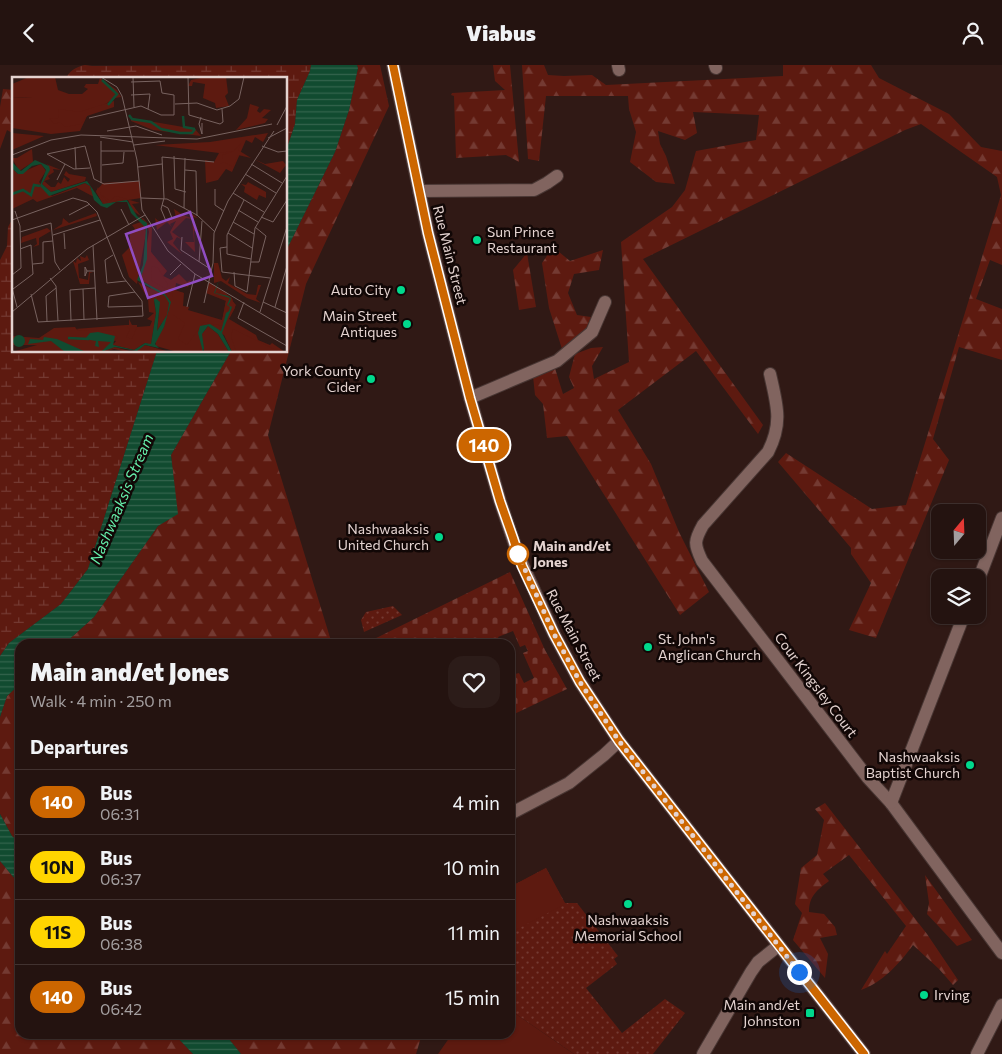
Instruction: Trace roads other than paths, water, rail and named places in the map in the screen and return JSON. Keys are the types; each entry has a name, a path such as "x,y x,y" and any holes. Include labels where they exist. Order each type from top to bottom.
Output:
{"street":[{"name":"Rue Main Street","path":"393,65 419,191 470,398 500,501 522,566 554,634 580,682 619,741 864,1054"},
{"path":"419,191 534,190 557,176"},
{"path":"470,398 557,361 592,332 605,302"},
{"name":"Cour Kingsley Court","path":"770,374 778,414 777,429 773,441 768,452 703,525 696,538 696,547 702,561 868,778 892,803 1002,953"},
{"path":"983,569 1002,518"},
{"path":"892,803 961,624"},
{"path":"515,811 569,783 619,741"},
{"path":"703,1054 751,972 758,962 778,945"},
{"path":"977,1054 1002,1005"}],"water":[{"path":"311,65 357,65 358,68 349,110 335,152 288,247 288,145 295,124 297,100"},
{"name":"Nashwaaksis Stream","path":"156,353 230,353 171,455 178,514 158,526 94,617 70,639 15,639 15,689 7,696 0,717 0,656 9,643 61,604 88,569"},
{"path":"0,814 15,839 15,879 0,861"},
{"path":"179,1039 229,1039 241,1054 193,1054"}],"place":[{"name":"Sun Prince Restaurant","path":"477,240"},
{"name":"Auto City","path":"401,290"},
{"name":"Main Street Antiques","path":"407,324"},
{"name":"York County Cider","path":"371,379"},
{"name":"Nashwaaksis United Church","path":"439,537"},
{"name":"Main and/et Jones","path":"518,554"},
{"name":"St. John's Anglican Church","path":"648,647"},
{"name":"Nashwaaksis Baptist Church","path":"970,765"},
{"name":"Nashwaaksis Memorial School","path":"628,904"},
{"name":"Irving","path":"924,995"},
{"name":"Main and/et Johnston","path":"810,1013"}]}
